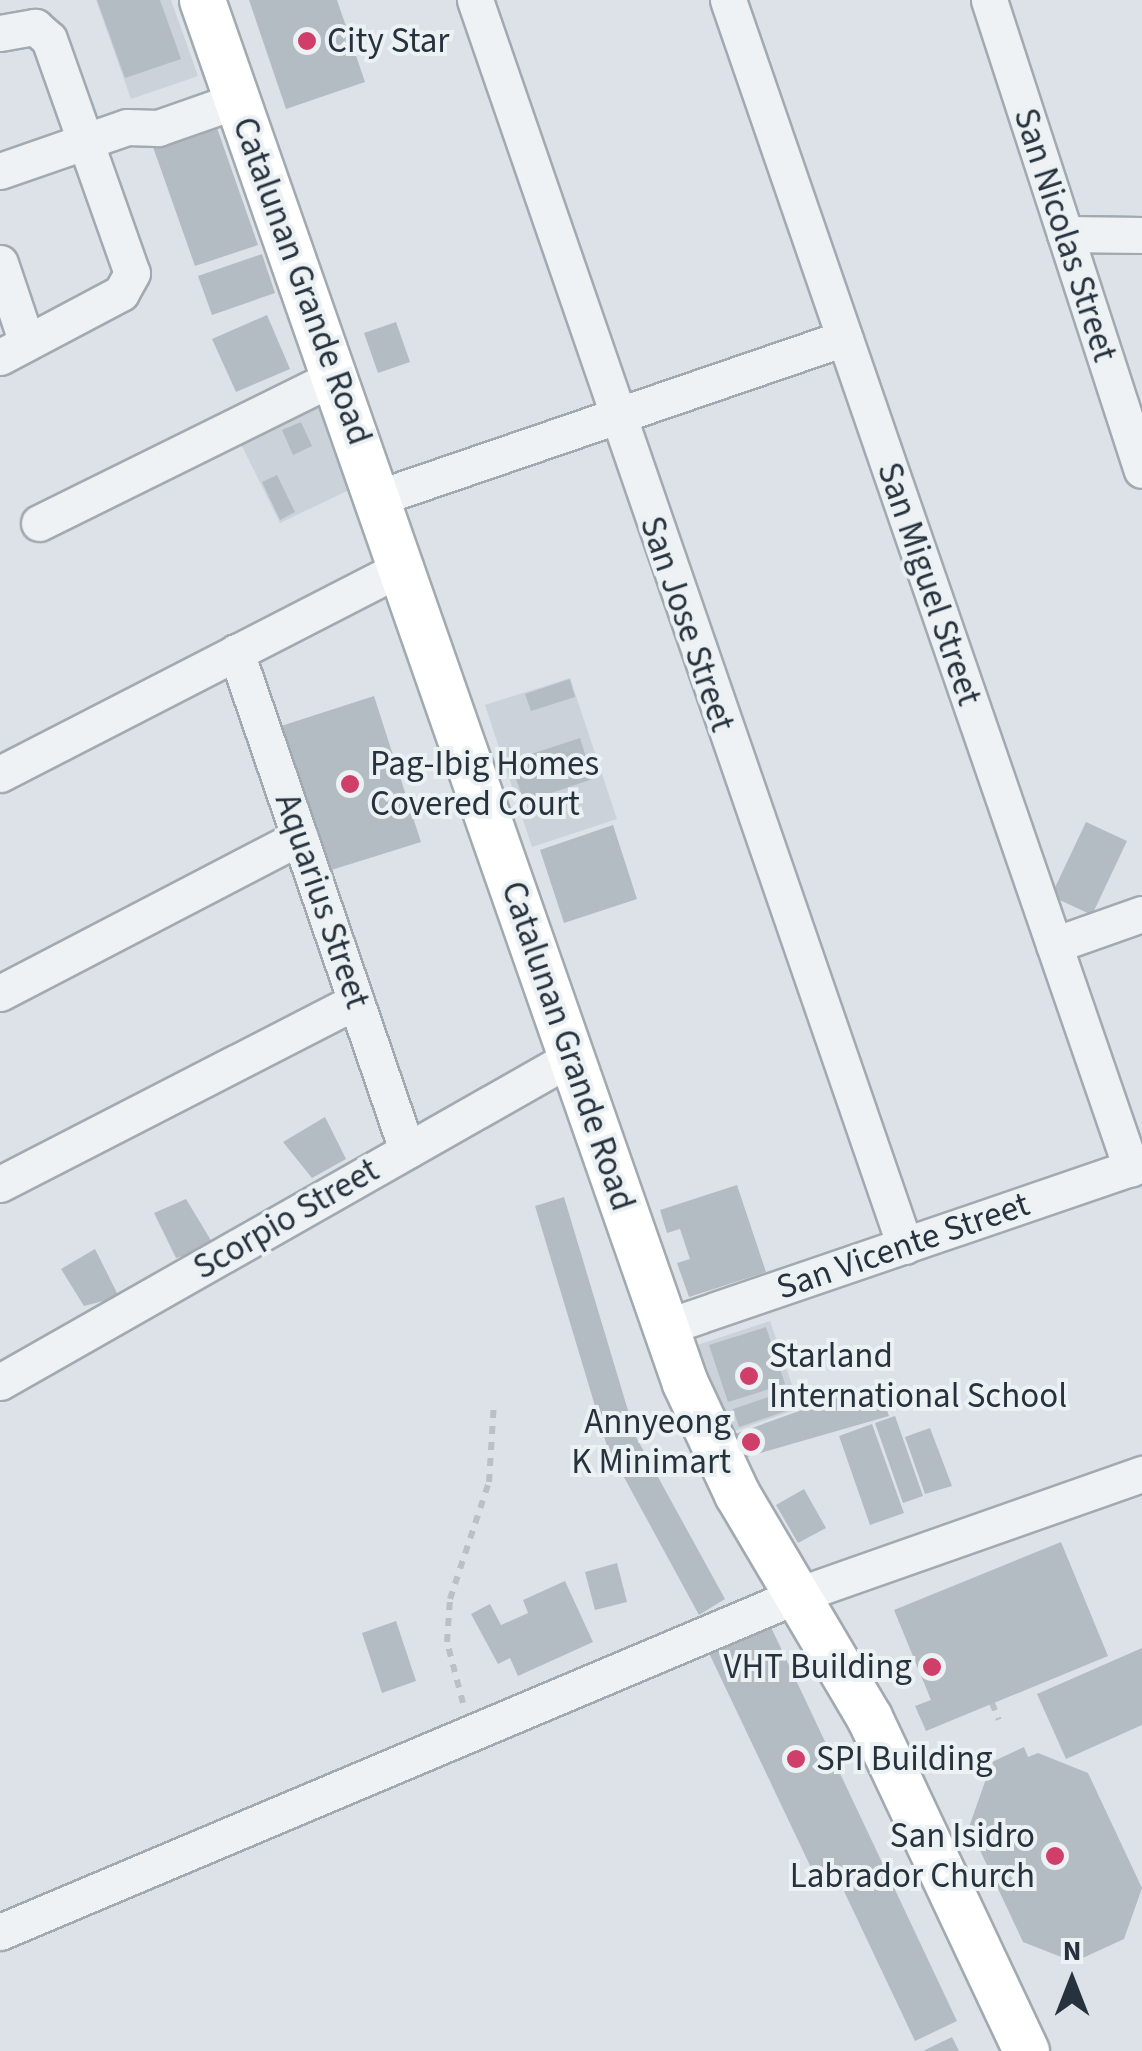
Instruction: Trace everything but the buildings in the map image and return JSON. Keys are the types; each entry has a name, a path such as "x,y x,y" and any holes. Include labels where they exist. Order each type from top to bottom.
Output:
{"main road":[{"name":"Catalunan Grande Road","path":"202,0 404,566 663,1328 708,1437 869,1716 1026,2051"}],"street":[{"name":"San Jose Street","path":"475,0 905,1246"},
{"name":"San Miguel Street","path":"728,0 1054,945 1136,1166"},
{"name":"San Nicolas Street","path":"989,0 1142,470"},
{"path":"0,33 35,27 50,39 131,260 130,285 13,350 0,263"},
{"path":"0,171 127,126 158,128 234,89"},
{"path":"1065,234 1142,236"},
{"path":"380,497 845,338"},
{"path":"39,523 337,376"},
{"path":"0,774 404,566"},
{"name":"Aquarius Street","path":"236,652 407,1150"},
{"path":"0,992 300,837"},
{"path":"1054,945 1142,914"},
{"path":"0,1184 356,1001"},
{"name":"Scorpio Street","path":"0,1382 572,1058"},
{"name":"San Vicente Street","path":"663,1328 1136,1166"},
{"path":"0,1932 798,1595 1142,1474"}],"path":[{"path":"472,1733 447,1642 450,1599 492,1464 494,1404"},
{"path":"992,1703 999,1720"}],"shaded area":[{"path":"96,0 171,0 198,76 131,99"},
{"path":"318,405 349,490 280,523 240,442"},
{"path":"570,678 617,819 532,847 485,705"},
{"name":"Starland International School","path":"770,1321 800,1408 732,1432 697,1345"}],"place":[{"name":"City Star","path":"307,41"},
{"name":"Pag-Ibig Homes Covered Court","path":"350,784"},
{"name":"Starland International School","path":"749,1376"},
{"name":"Annyeong K Minimart","path":"751,1442"},
{"name":"VHT Building","path":"932,1667"},
{"name":"SPI Building","path":"796,1759"},
{"name":"San Isidro Labrador Church","path":"1055,1856"}]}
